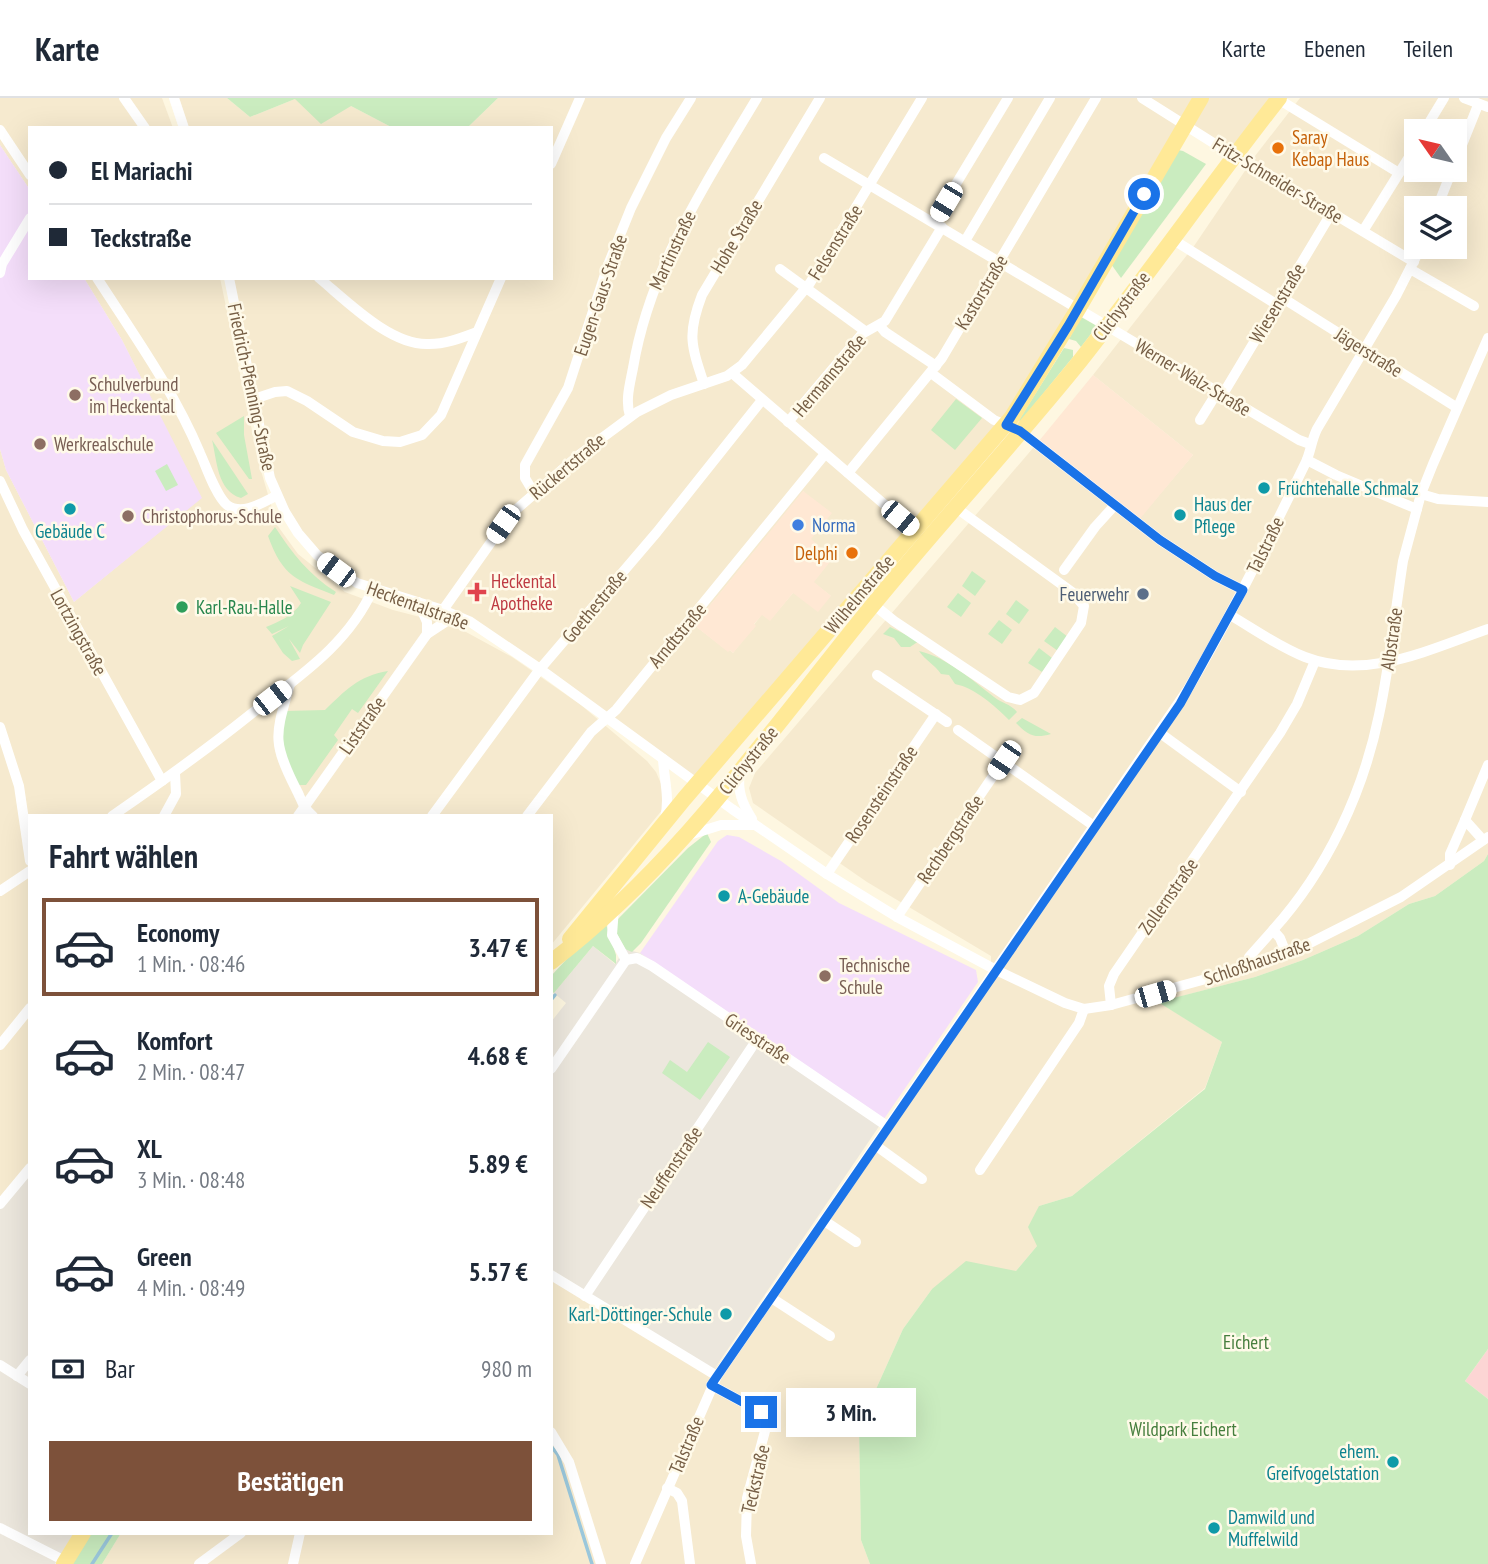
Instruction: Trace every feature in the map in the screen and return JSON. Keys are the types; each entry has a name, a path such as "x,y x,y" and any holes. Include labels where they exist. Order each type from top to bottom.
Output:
{"main road":[{"name":"Wilhelmstraße","path":"553,960 664,822 914,530 1013,428 1058,342 1200,98"},
{"name":"Clichystraße","path":"553,960 614,908 680,840 741,771 873,604 955,508 1013,428 1079,362 1279,98"},
{"path":"1058,342 1074,344 1079,362"},
{"path":"64,1563 82,1535"}],"street":[{"path":"124,98 144,126"},
{"path":"174,98 183,126"},
{"path":"553,159 580,98"},
{"name":"Eugen-Gaus-Straße","path":"534,493 525,478 525,466 568,388 608,265 631,208 666,138 691,98"},
{"name":"Martinstraße","path":"630,416 627,401 634,359 655,284 682,224 757,98"},
{"name":"Hohe Straße","path":"704,384 691,343 693,319 702,295 820,98"},
{"name":"Felsenstraße","path":"732,373 807,288 922,98"},
{"name":"Hermannstraße","path":"788,422 865,331 880,326 888,317 1008,98"},
{"path":"965,241 1050,98"},
{"name":"Kastorstraße","path":"848,473 933,370 1096,98"},
{"name":"Fritz-Schneider-Straße","path":"1142,98 1234,156 1363,231 1474,306"},
{"path":"1279,98 1399,173"},
{"path":"1431,119 1444,98"},
{"path":"1464,98 1483,106 1467,139"},
{"path":"0,130 28,172"},
{"name":"Werner-Walz-Straße","path":"824,158 1299,440 1310,444"},
{"path":"1363,231 1404,165"},
{"name":"Wiesenstraße","path":"1200,420 1279,301 1332,212"},
{"path":"0,273 2,264 28,221"},
{"name":"Jägerstraße","path":"1172,239 1364,349 1457,407"},
{"name":"Talstraße","path":"635,1564 714,1381 1188,689 1243,590 1307,460 1310,444 1415,259"},
{"path":"779,269 865,331"},
{"path":"98,280 152,363 194,439 225,504 236,510 253,507 276,496"},
{"name":"Friedrich-Pfenning-Straße","path":"229,280 276,496"},
{"path":"321,280 377,325 401,340 426,345 447,342 477,332"},
{"path":"254,399 275,391 287,391 353,432 383,441 400,442 422,435 441,415 500,280"},
{"path":"880,326 989,416 1013,428 1195,564 1243,590"},
{"name":"Albstraße","path":"1246,968 1249,957 1317,871 1353,799 1376,731 1403,561 1421,494 1488,338"},
{"path":"732,373 914,530"},
{"name":"Rückertstraße","path":"443,610 510,514 534,493 630,416 671,394 732,373"},
{"name":"Goethestraße","path":"433,814 540,669 657,532 762,400"},
{"name":"Arndtstraße","path":"529,814 591,732 608,718 825,454"},
{"path":"1307,460 1417,509"},
{"name":"Lortzingstraße","path":"0,481 23,530 162,781"},
{"path":"1421,494 1438,499 1488,502"},
{"name":"Heckentalstraße","path":"276,496 298,533 317,555 347,577 373,589 456,615 491,635 697,784"},
{"path":"1064,570 1095,527 1115,505"},
{"path":"873,604 1008,697 1020,699 1034,693 1082,623 1084,606 1072,592 955,508"},
{"path":"115,814 175,773 316,665 350,629 373,589"},
{"path":"418,603 427,622 427,634"},
{"name":"Liststraße","path":"301,812 427,634 456,615"},
{"path":"1230,615 1294,652 1315,661 1348,666 1387,663 1488,629"},
{"name":"Zollernstraße","path":"1111,1005 1109,986 1114,974 1241,792 1291,715 1315,661"},
{"path":"877,675 947,722"},
{"path":"290,684 278,721 278,747 301,812"},
{"name":"Rosensteinstraße","path":"827,874 936,714"},
{"path":"0,727 19,786 28,847"},
{"path":"958,730 1094,826"},
{"path":"1160,733 1241,792"},
{"path":"663,759 668,798 664,822"},
{"name":"Rechbergstraße","path":"897,917 1004,760"},
{"path":"1450,864 1450,854 1488,765"},
{"path":"680,840 713,827 755,825 742,803 739,786 741,771"},
{"path":"165,814 176,794 175,773"},
{"name":"Schloßhaustraße","path":"697,784 827,874 897,917 996,970 1065,1003 1084,1009 1111,1005 1246,968 1286,953 1376,911 1485,839"},
{"path":"1465,820 1485,839"},
{"path":"0,891 28,873"},
{"path":"553,1066 626,960 612,935 614,908"},
{"path":"1273,930 1280,938 1286,953"},
{"name":"Griesstraße","path":"626,960 640,958 887,1126"},
{"path":"980,1170 1079,1023 1084,1009"},
{"path":"0,1045 28,1010"},
{"name":"Neuffenstraße","path":"585,1296 758,1038"},
{"path":"875,1144 922,1179"},
{"path":"0,1204 28,1170"},
{"path":"823,1220 856,1242"},
{"name":"Teckstraße","path":"553,1276 761,1412 768,1420 747,1498 746,1536 751,1564"},
{"path":"770,1297 830,1335"},
{"path":"17,1376 28,1362"},
{"path":"0,1365 28,1383"},
{"path":"553,1435 569,1462 601,1564"},
{"path":"667,1488 677,1493 682,1501 690,1564"},
{"path":"0,1528 64,1563"},
{"path":"199,1564 238,1535"},
{"path":"293,1564 300,1535"}],"shaded area":[{"path":"0,98 162,98 172,126 28,126 28,187 0,145"},
{"path":"174,98 227,98 250,117 295,99 351,106 389,126 183,126"},
{"path":"498,98 1279,98 1234,156 1186,124 1023,401 697,784 469,621 373,589 317,555 276,496 229,280 553,280 553,126 469,126","holes":["804,491 814,583 831,596 793,593 770,620 762,614 733,653 694,625"]},
{"path":"1300,98 1488,98 1488,854 1484,861 1435,896 1409,904 1358,936 1303,960 1255,977 1159,1002 1222,1042 1205,1088 1072,1196 1039,1206 1037,1246 1016,1271 932,1289 903,1329 859,1427 861,1540 870,1564 102,1564 120,1535 553,1535 553,1270 713,1371 770,1297 991,976 991,956 867,882 753,803 749,788 755,773 1039,441 1139,519 1193,455 1093,375 1194,246 1255,156"},
{"name":"Schulverbund im Heckental","path":"0,145 28,187 28,280 85,280 122,340 202,498 74,602 6,470 0,449"},
{"path":"85,280 220,280 259,464 277,525 298,554 345,592 393,610 455,626 512,657 581,705 647,761 656,772 662,786 663,809 553,943 553,814 28,814 28,1166 0,1201 0,449 6,470 74,602 201,498 122,340"},
{"path":"1093,375 1193,455 1139,520 1039,441"},
{"path":"803,491 832,513 811,539 833,558 814,582 831,596 818,612 793,593 770,621 762,615 733,653 730,650 728,652 694,625"},
{"name":"Technische Schule","path":"727,835 739,837 781,861 839,903 976,970 978,982 884,1119 640,953 718,841"},
{"path":"593,946 615,964 625,949 640,953 884,1119 713,1371 553,1270 553,1019 566,1003 554,993"},
{"path":"28,1166 28,1535 73,1535 55,1564 0,1564 0,1201"},
{"path":"1488,1349 1488,1399 1465,1381"}],"green space":[{"path":"227,98 498,98 469,126 389,126 351,106 321,124 295,99 250,117"},
{"path":"1178,150 1206,164 1121,278 1111,264"},
{"path":"1081,317 1097,326 1081,347 1076,341 1069,339"},
{"path":"1064,348 1073,350 1073,357 1020,422 1019,420"},
{"path":"956,399 982,418 955,450 931,430"},
{"path":"244,416 244,435 252,479 249,479 216,433"},
{"path":"212,440 248,494 241,498 227,489 219,474"},
{"path":"167,464 178,485 166,491 155,471"},
{"path":"275,527 302,563 336,592 334,595 300,581 285,569 268,536"},
{"path":"972,571 986,581 975,596 962,586"},
{"path":"290,586 331,602 300,653 289,639 300,659 292,661 272,636 289,626 272,634 266,627 290,615 301,603"},
{"path":"958,593 971,603 961,617 947,607"},
{"path":"1016,600 1029,610 1019,624 1006,614"},
{"path":"999,620 1012,630 1002,644 988,634"},
{"path":"890,627 919,641 910,647 901,647 894,638 883,634"},
{"path":"1055,627 1068,637 1058,651 1044,641"},
{"path":"1039,648 1052,658 1042,672 1028,663"},
{"path":"919,651 949,664 1017,712 1009,720 977,693 955,684 949,675 941,674"},
{"path":"388,671 358,713 352,709 334,735 338,740 306,785 298,785 281,747 285,711 325,710 360,680"},
{"path":"1022,718 1051,734 1036,736 1028,733 1016,723"},
{"path":"707,833 711,842 641,943 632,952 625,949 616,932 617,920 688,848"},
{"name":"Eichert","path":"1488,854 1488,1349 1465,1381 1488,1399 1488,1564 870,1564 861,1540 859,1427 903,1329 932,1289 966,1261 1016,1271 1037,1246 1028,1227 1039,1206 1072,1196 1205,1089 1222,1042 1158,1002 1255,977 1358,936 1409,904 1435,896 1484,861"},
{"path":"606,924 616,955 616,964 593,946 554,993 553,974 578,947"},
{"path":"708,1042 730,1057 700,1100 662,1073 670,1060 687,1072"},
{"path":"90,1535 120,1535 102,1564 72,1564"}],"waterway":[{"path":"553,1449 558,1455 592,1564"},
{"path":"92,1564 111,1535"}],"place":[{"name":"Saray Kebap Haus","path":"1278,148"},
{"name":"Schulverbund im Heckental","path":"75,395"},
{"name":"Werkrealschule","path":"40,444"},
{"name":"Früchtehalle Schmalz","path":"1264,488"},
{"name":"Gebäude C","path":"70,509"},
{"name":"Haus der Pflege","path":"1180,515"},
{"name":"Christophorus-Schule","path":"128,516"},
{"name":"Norma","path":"798,525"},
{"name":"Delphi","path":"852,553"},
{"name":"Heckental Apotheke","path":"477,592"},
{"name":"Feuerwehr","path":"1143,594"},
{"name":"Karl-Rau-Halle","path":"182,607"},
{"name":"A-Gebäude","path":"724,896"},
{"name":"Technische Schule","path":"825,976"},
{"name":"Karl-Döttinger-Schule","path":"726,1314"},
{"name":"ehem. Greifvogelstation","path":"1393,1462"},
{"name":"Damwild und Muffelwild","path":"1214,1528"}],"route":[{"path":"761,1412 711,1385 1180,704 1243,590 1195,564 1160,540 1020,431 1006,425 1068,326 1144,194"}],"park label":[{"name":"Wildpark Eichert","path":"1183,1429"}]}
